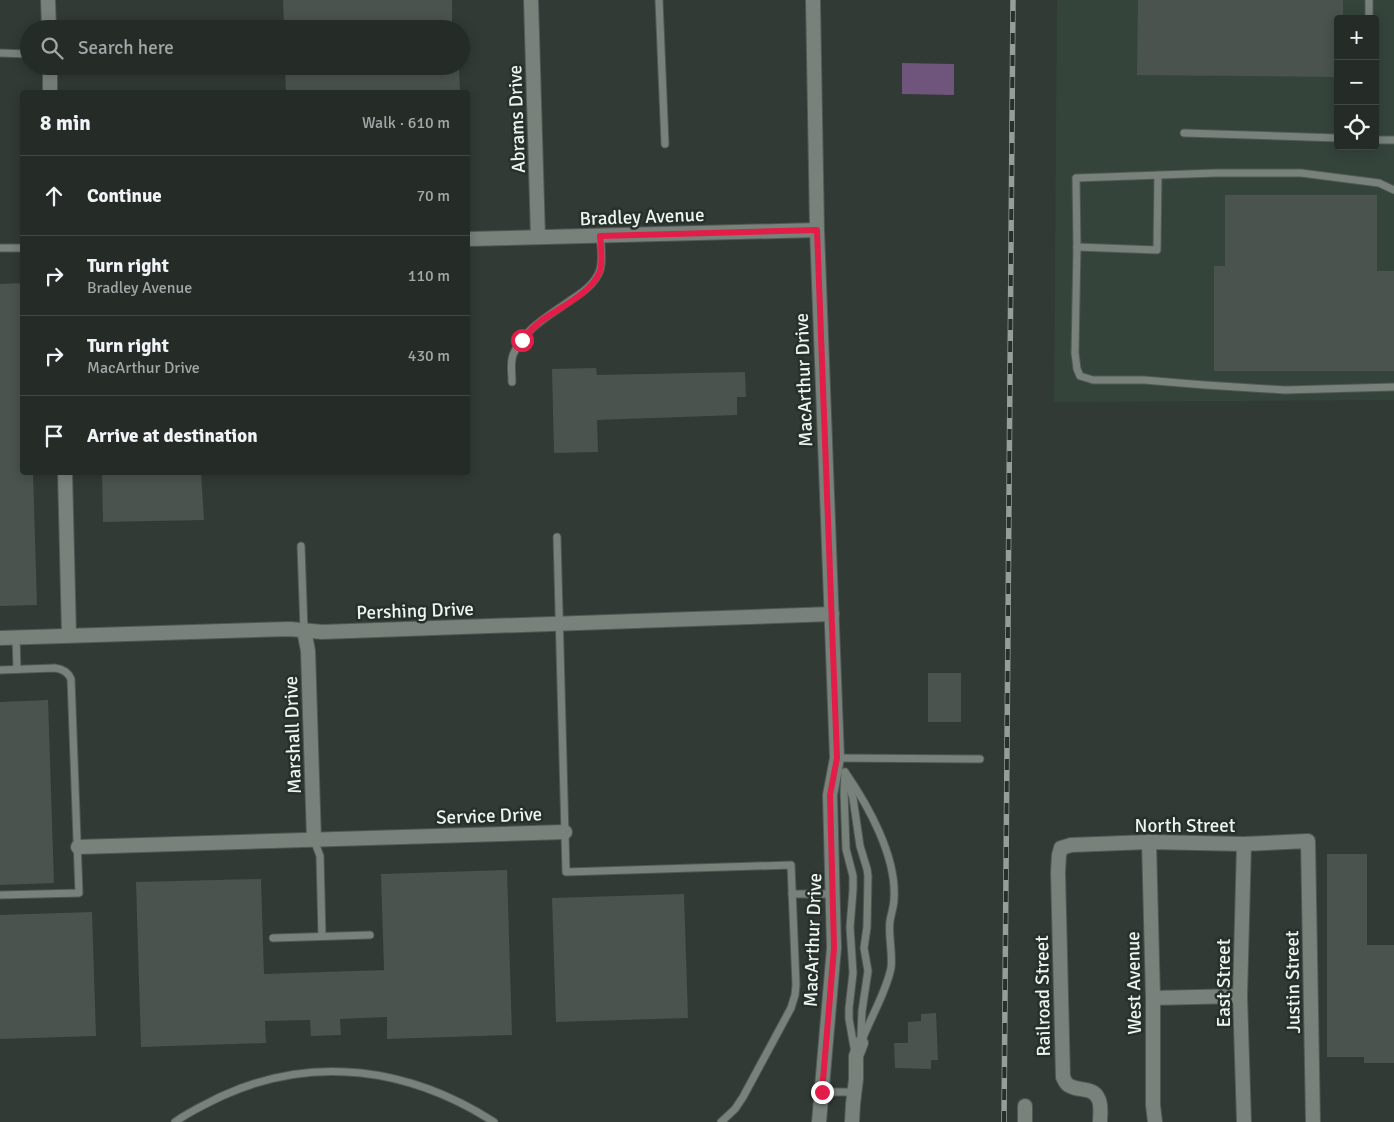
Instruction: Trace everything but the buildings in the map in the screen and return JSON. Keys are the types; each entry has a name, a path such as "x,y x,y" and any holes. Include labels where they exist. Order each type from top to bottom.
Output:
{"street":[{"path":"48,0 49,20"},
{"name":"Abrams Drive","path":"531,0 538,237"},
{"name":"MacArthur Drive","path":"813,0 817,230 837,758 830,795 834,948 819,1122"},
{"path":"50,75 50,90"},
{"name":"Bradley Avenue","path":"470,239 817,230"},
{"path":"65,475 69,635"},
{"name":"Pershing Drive","path":"0,638 290,629 322,632 832,614"},
{"name":"Marshall Drive","path":"304,630 308,651 314,840"},
{"name":"MacArthur Drive","path":"837,758 845,772"},
{"name":"Service Drive","path":"78,847 565,832"},
{"name":"North Street","path":"1061,848 1071,845 1149,842 1244,844 1308,841"},
{"name":"Justin Street","path":"1308,841 1313,1122"},
{"name":"West Avenue","path":"1149,842 1154,1122"},
{"name":"East Street","path":"1244,844 1240,996 1244,1122"},
{"name":"Railroad Street","path":"1061,848 1058,872 1063,1077 1075,1089 1094,1093 1098,1097 1100,1122"},
{"path":"1153,998 1240,996"},
{"path":"852,1122 856,1056 861,1042"},
{"path":"1025,1106 1026,1122"}],"lane":[{"path":"659,0 665,144"},
{"path":"1369,0 1369,15"},
{"path":"0,53 20,54"},
{"path":"1184,132 1334,138"},
{"path":"1379,140 1394,140"},
{"path":"1394,190 1378,183 1301,173 1216,173 1076,178 1075,353 1080,376 1092,380 1144,380 1205,386 1285,390 1394,387"},
{"path":"1077,247 1158,250 1158,175"},
{"path":"512,382 511,362 513,355 530,330 590,286 596,278 600,271 601,263 600,236"},
{"path":"0,248 20,248"},
{"path":"557,537 565,832"},
{"path":"301,546 304,630"},
{"path":"16,637 17,669"},
{"path":"0,670 60,668 71,679 79,893 0,895"},
{"path":"837,758 980,759"},
{"path":"845,772 861,795 876,826 890,859 894,886 894,900 890,922 891,967 861,1042"},
{"path":"845,772 853,798 860,846 868,876 867,927 864,948 868,971 862,1011 861,1042"},
{"path":"845,772 846,849 853,890 850,928 853,973 849,1019 856,1056"},
{"name":"Service Drive","path":"565,832 566,872 791,865 792,894"},
{"path":"314,840 320,856 322,936"},
{"path":"721,1122 735,1109 743,1097 791,1008 795,995 792,894 834,894"},
{"path":"273,938 370,935"},
{"path":"175,1122 201,1106 233,1091 262,1081 292,1074 338,1071 394,1078 423,1086 474,1109 494,1122"},
{"path":"822,1092 855,1092"}],"shaded area":[{"path":"1057,0 1394,0 1394,400 1054,402"},
{"path":"902,63 954,64 954,95 902,94"}],"railway":[{"path":"1004,1122 1013,0"}],"route":[{"path":"522,340 541,321 590,286 600,271 600,236 817,230 837,758 830,795 834,948 822,1092"}]}
